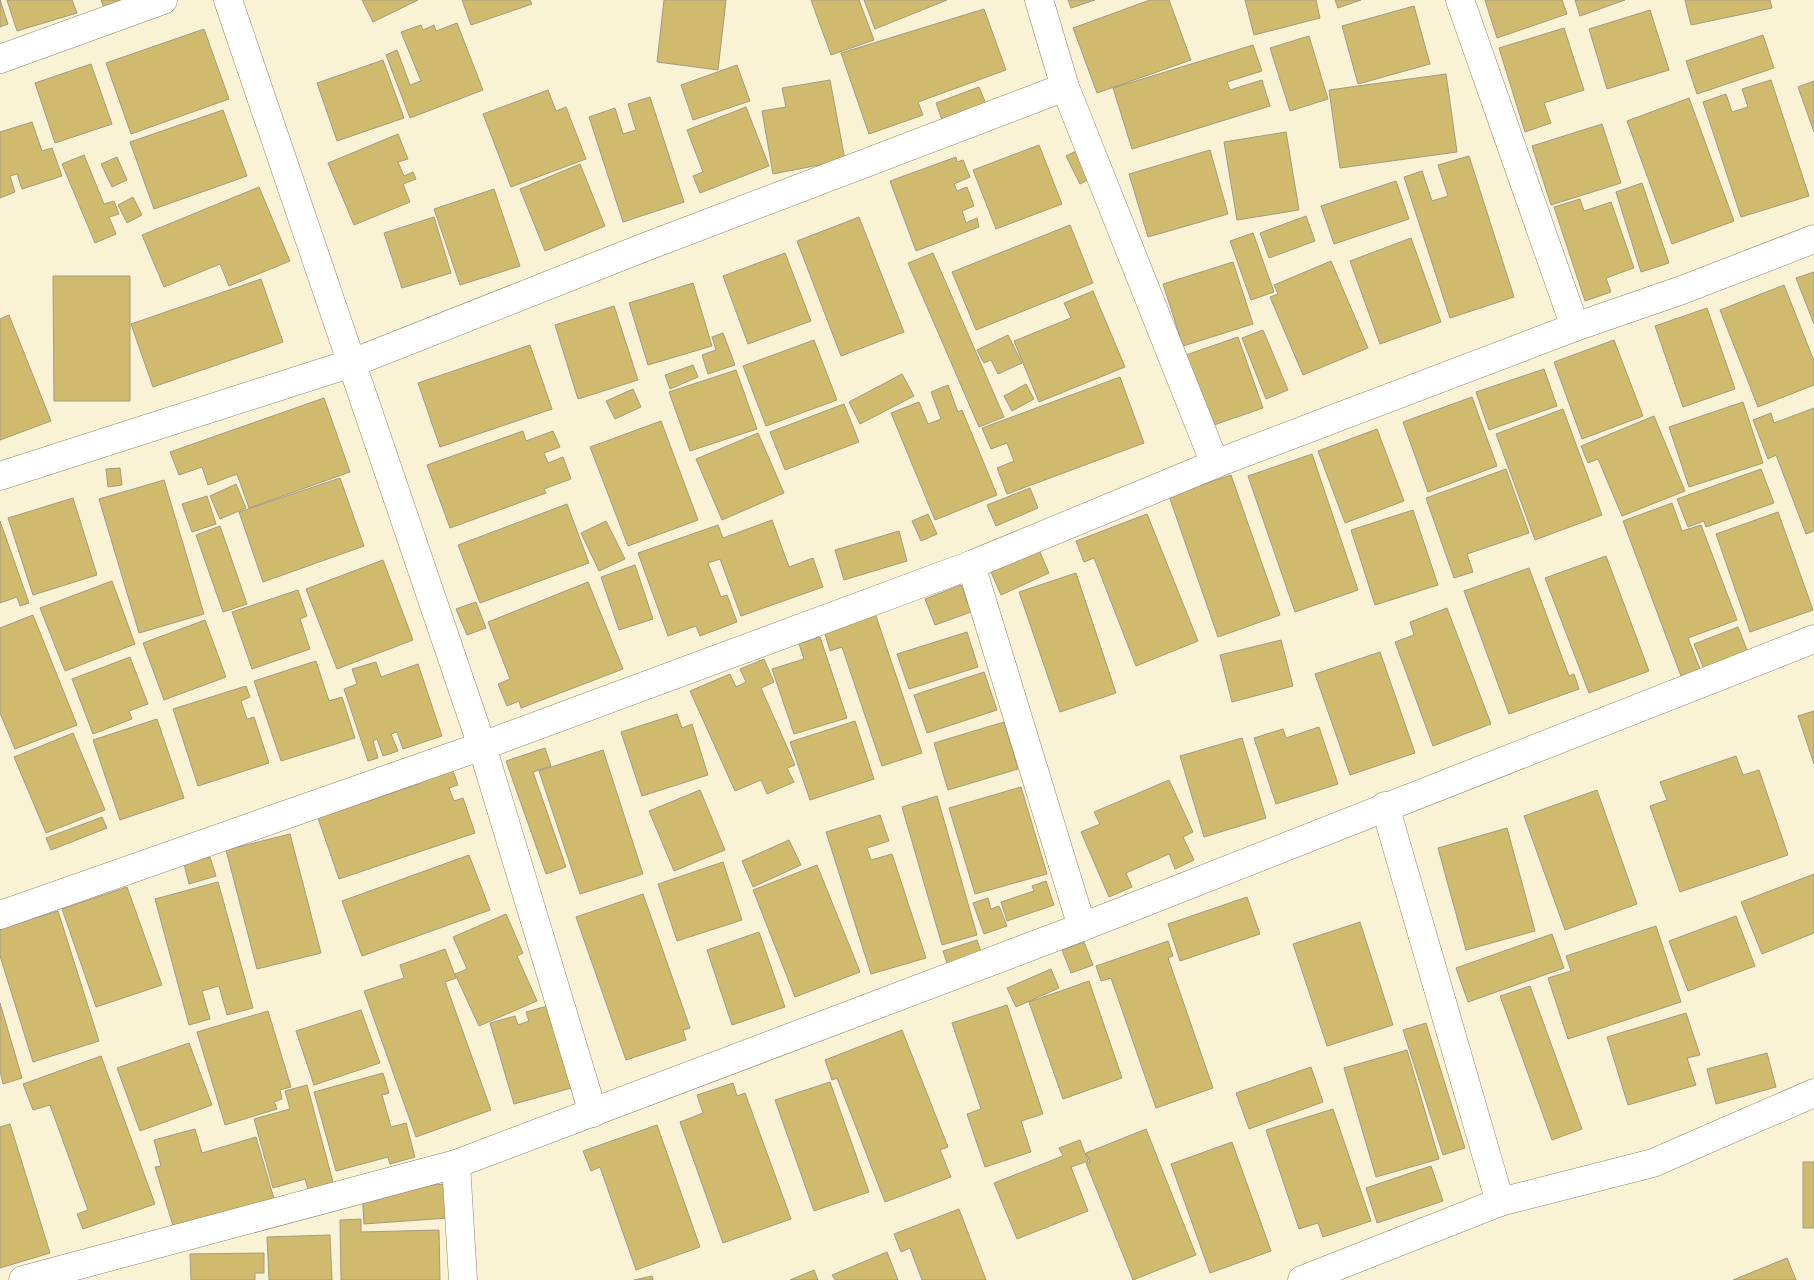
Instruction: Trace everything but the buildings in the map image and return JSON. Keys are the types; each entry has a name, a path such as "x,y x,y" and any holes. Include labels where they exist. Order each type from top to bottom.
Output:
{"street":[{"path":"0,59 162,0"},
{"path":"228,0 482,746 593,1113"},
{"path":"1039,0 1065,86 1215,464"},
{"path":"1460,0 1575,326"},
{"path":"0,476 352,364 649,245 1065,86"},
{"path":"0,915 482,746 971,565 1215,464 1575,326 1682,290 1814,239"},
{"path":"971,565 1082,927"},
{"path":"23,1280 456,1164 1082,927 1385,806 1814,639"},
{"path":"1385,806 1500,1202"},
{"path":"1302,1280 1500,1202 1653,1163 1814,1093"},
{"path":"456,1164 463,1280"}]}
